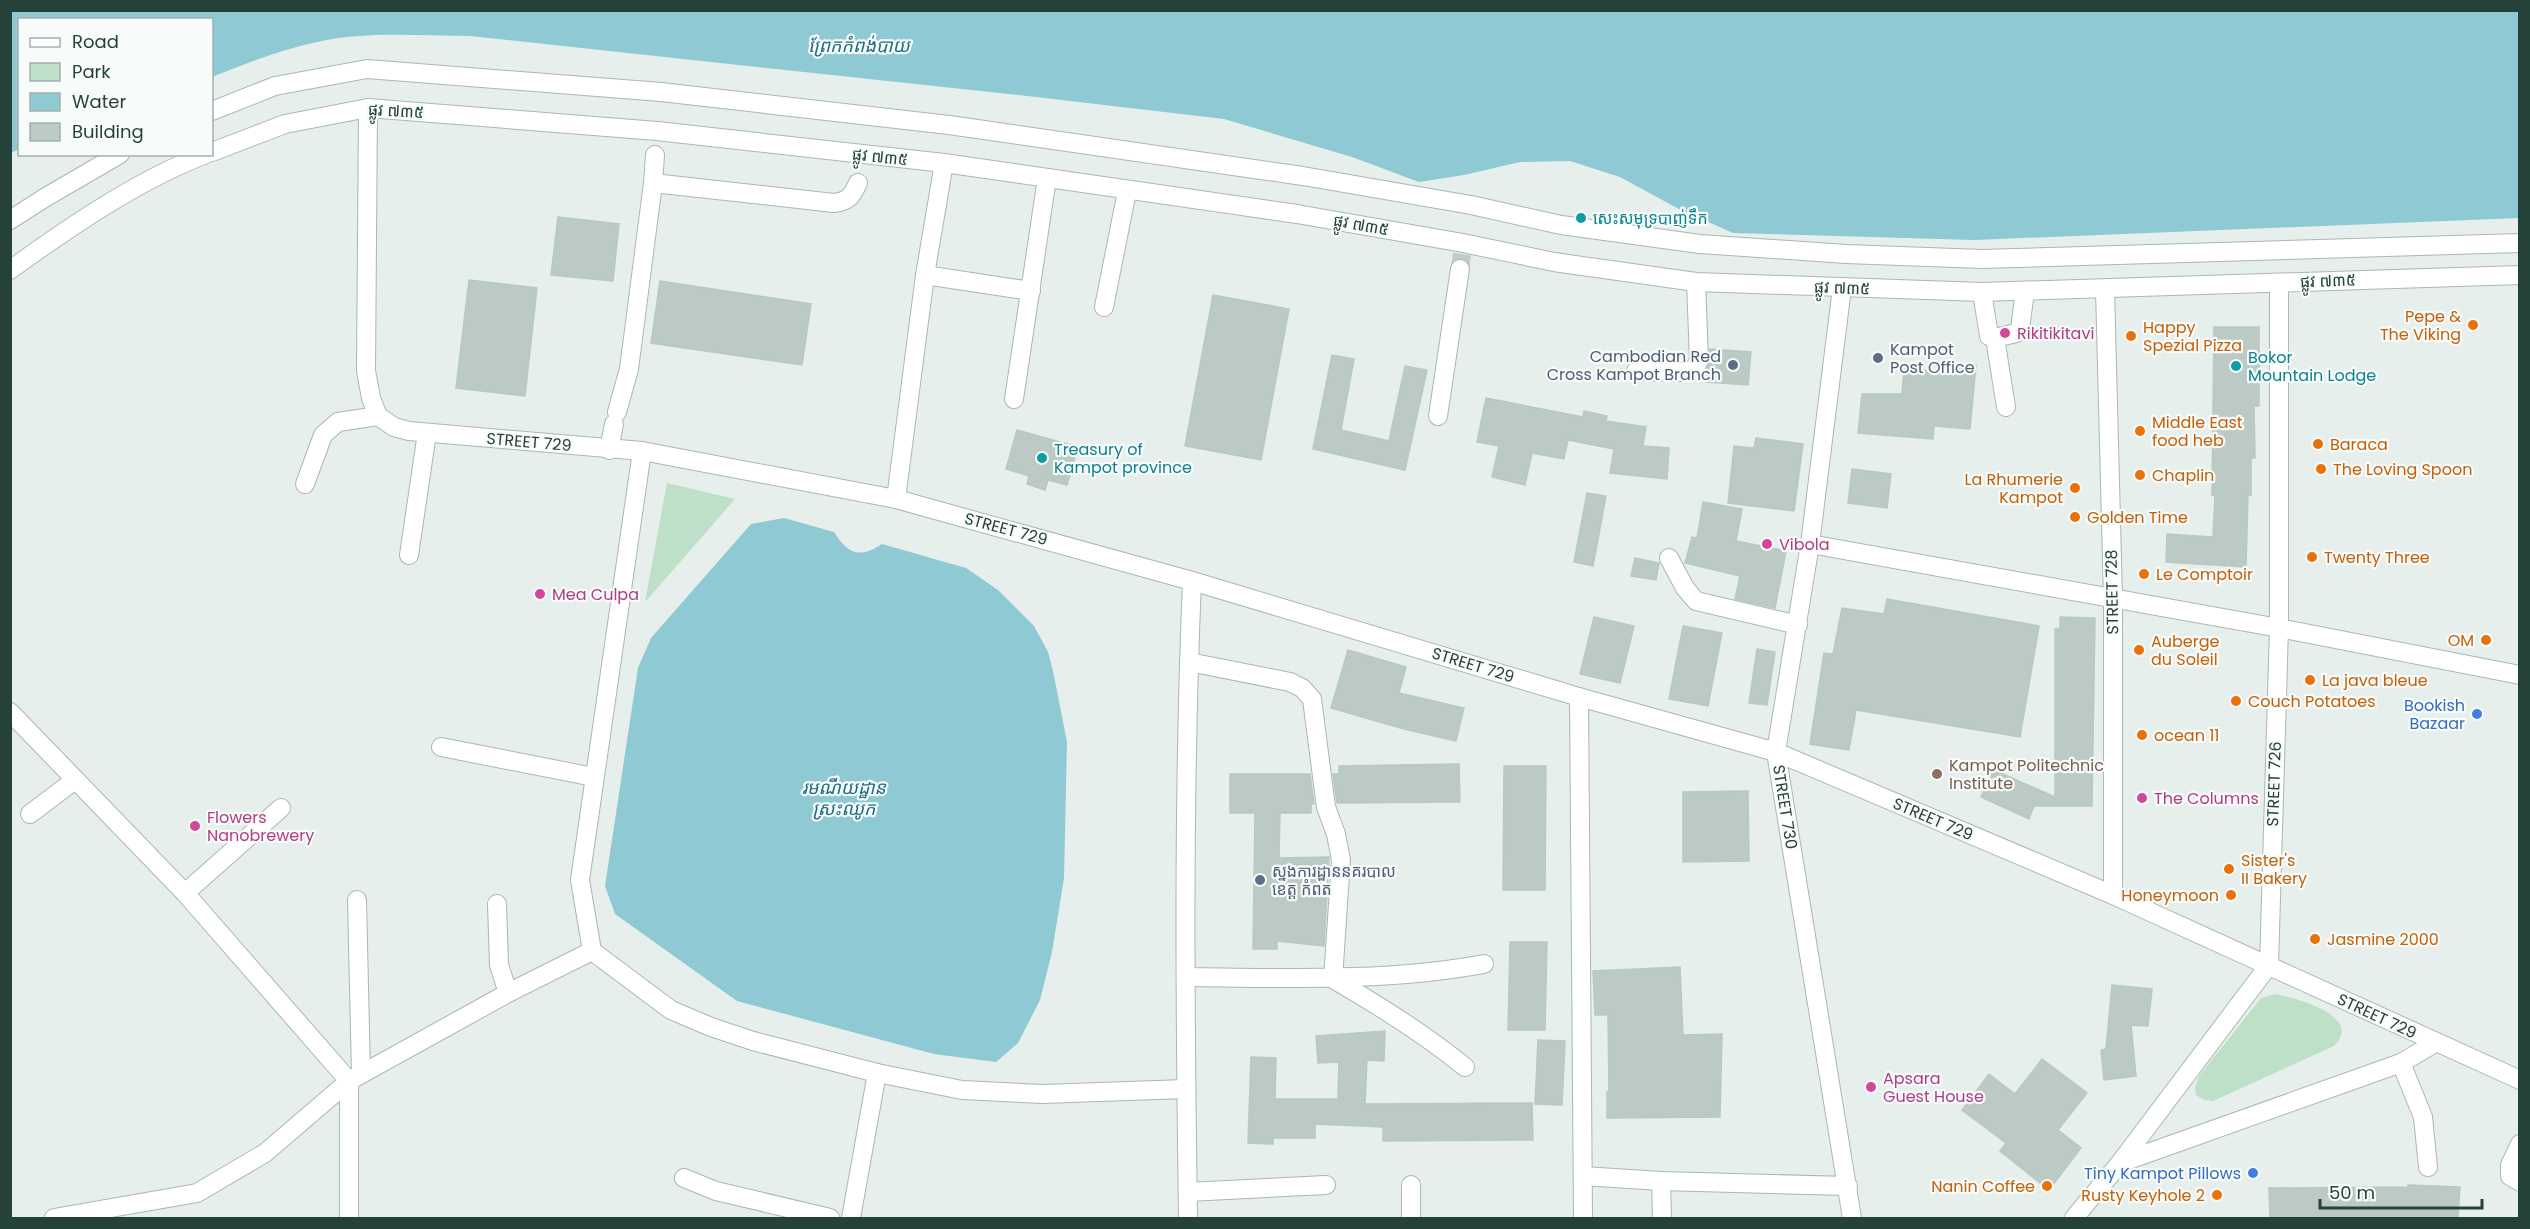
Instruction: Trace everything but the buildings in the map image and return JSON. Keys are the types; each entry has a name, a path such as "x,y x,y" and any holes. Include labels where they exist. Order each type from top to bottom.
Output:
{"street":[{"path":"213,111 275,86 367,69 661,92 948,125 1303,176 1471,205 1561,225 1700,244 1982,260 2520,243"},
{"name":"ផ្លូវ ៧៣៥","path":"213,152 285,124 369,108 860,170 944,164 1297,214 1462,255 1554,262 1696,282 1982,292 2520,275"},
{"path":"305,484 323,435 338,422 378,416 371,398 366,371 369,108"},
{"path":"609,450 615,418 629,369 657,143"},
{"path":"10,220 46,196 116,156"},
{"path":"10,270 67,229 181,164 201,156"},
{"path":"896,499 925,275 944,164"},
{"path":"653,183 834,203 844,202 851,197 860,170"},
{"path":"1014,399 1047,178"},
{"path":"1104,308 1127,191"},
{"path":"1438,416 1462,255"},
{"path":"925,275 1031,291"},
{"path":"1636,371 1689,372 1695,368 1698,360 1696,282"},
{"name":"STREET 726","path":"2269,965 2279,628 2279,283"},
{"name":"STREET 730","path":"1842,288 1810,544 1776,752 1852,1218"},
{"name":"STREET 728","path":"2105,288 2113,598 2113,895"},
{"path":"1982,292 1987,329 1989,336 1995,339 2016,333 2020,329 2025,291"},
{"path":"1995,339 2006,407"},
{"name":"STREET 729","path":"378,416 394,427 428,433 642,451 896,499 1192,581 1579,697 1776,752 2113,895 2520,1080"},
{"path":"409,555 428,433"},
{"path":"642,451 580,880 592,951 671,1010 701,1023 753,1041 877,1073 973,1090 1042,1094 1186,1089"},
{"path":"1810,544 2279,628 2520,675"},
{"path":"1669,558 1685,588 1696,601 1798,625"},
{"path":"1188,1218 1186,1089 1189,662 1192,581"},
{"path":"1189,662 1290,682 1302,688 1312,699 1326,807 1336,834 1341,860 1333,979"},
{"path":"1579,697 1583,1218"},
{"path":"10,712 184,893 355,1078"},
{"path":"441,747 594,777"},
{"path":"30,814 75,780"},
{"path":"184,893 281,808"},
{"path":"350,1218 355,1078 357,900"},
{"path":"497,904 499,965 507,993"},
{"path":"54,1218 197,1194 265,1153 355,1078 507,993 592,951"},
{"path":"1187,976 1333,979 1424,974 1484,964"},
{"path":"2074,1218 2120,1163 2269,965"},
{"path":"1333,979 1400,1017 1429,1037 1465,1067"},
{"path":"2120,1163 2401,1063 2435,1043"},
{"path":"2401,1063 2422,1117 2428,1167"},
{"path":"851,1218 877,1073"},
{"path":"2520,1144 2510,1164 2510,1176 2520,1182"},
{"path":"1583,1176 1662,1181 1848,1186"},
{"path":"684,1178 716,1191 830,1218"},
{"path":"1662,1181 1662,1218"},
{"path":"1188,1192 1326,1185"},
{"path":"1411,1185 1411,1218"}],"green space":[{"path":"667,483 735,499 645,602"},
{"path":"2275,994 2311,1004 2334,1017 2341,1026 2341,1035 2334,1046 2213,1101 2204,1100 2196,1095 2195,1088 2199,1076 2261,998"}],"water":[{"name":"ព្រែកកំពង់បាយ","path":"11,10 2519,11 2519,218 1974,240 1733,233 1677,208 1620,177 1570,161 1520,162 1464,175 1419,182 1352,157 1224,119 470,36 393,35 336,39 277,53 213,77 213,18 18,18 18,150 11,153"},
{"name":"រមណីយដ្ឋាន ស្រះឈូក","path":"784,518 834,532 844,545 855,552 867,552 882,544 966,568 998,590 1034,626 1048,652 1067,742 1064,878 1052,952 1040,1000 1018,1043 996,1062 934,1054 737,1001 615,914 605,886 638,668 651,638 751,524"}],"tunnel":[{"path":"1460,269 1462,254"}],"place":[{"name":"សេះសមុទ្របាញ់ទឹក","path":"1581,218"},
{"name":"Pepe & The Viking","path":"2473,325"},
{"name":"Rikitikitavi","path":"2005,333"},
{"name":"Happy Spezial Pizza","path":"2131,336"},
{"name":"Kampot Post Office","path":"1878,358"},
{"name":"Cambodian Red Cross Kampot Branch","path":"1733,365"},
{"name":"Bokor Mountain Lodge","path":"2236,366"},
{"name":"Middle East food heb","path":"2140,431"},
{"name":"Baraca","path":"2318,444"},
{"name":"Treasury of Kampot province","path":"1042,458"},
{"name":"The Loving Spoon","path":"2321,469"},
{"name":"Chaplin","path":"2140,475"},
{"name":"La Rhumerie Kampot","path":"2075,488"},
{"name":"Golden Time","path":"2075,517"},
{"name":"Vibola","path":"1767,544"},
{"name":"Twenty Three","path":"2312,557"},
{"name":"Le Comptoir","path":"2144,574"},
{"name":"Mea Culpa","path":"540,594"},
{"name":"OM","path":"2486,640"},
{"name":"Auberge du Soleil","path":"2139,650"},
{"name":"La java bleue","path":"2310,680"},
{"name":"Couch Potatoes","path":"2236,701"},
{"name":"Bookish Bazaar","path":"2477,714"},
{"name":"ocean 11","path":"2142,735"},
{"name":"Kampot Politechnic Institute","path":"1937,774"},
{"name":"The Columns","path":"2142,798"},
{"name":"Flowers Nanobrewery","path":"195,826"},
{"name":"Sister's II Bakery","path":"2229,869"},
{"name":"ស្នងការដ្ឋាននគរបាល ខេត្ត កំពត","path":"1260,880"},
{"name":"Honeymoon","path":"2231,895"},
{"name":"Jasmine 2000","path":"2315,939"},
{"name":"Apsara Guest House","path":"1871,1087"},
{"name":"Tiny Kampot Pillows","path":"2253,1173"},
{"name":"Nanin Coffee","path":"2047,1186"},
{"name":"Rusty Keyhole 2","path":"2217,1195"}]}
